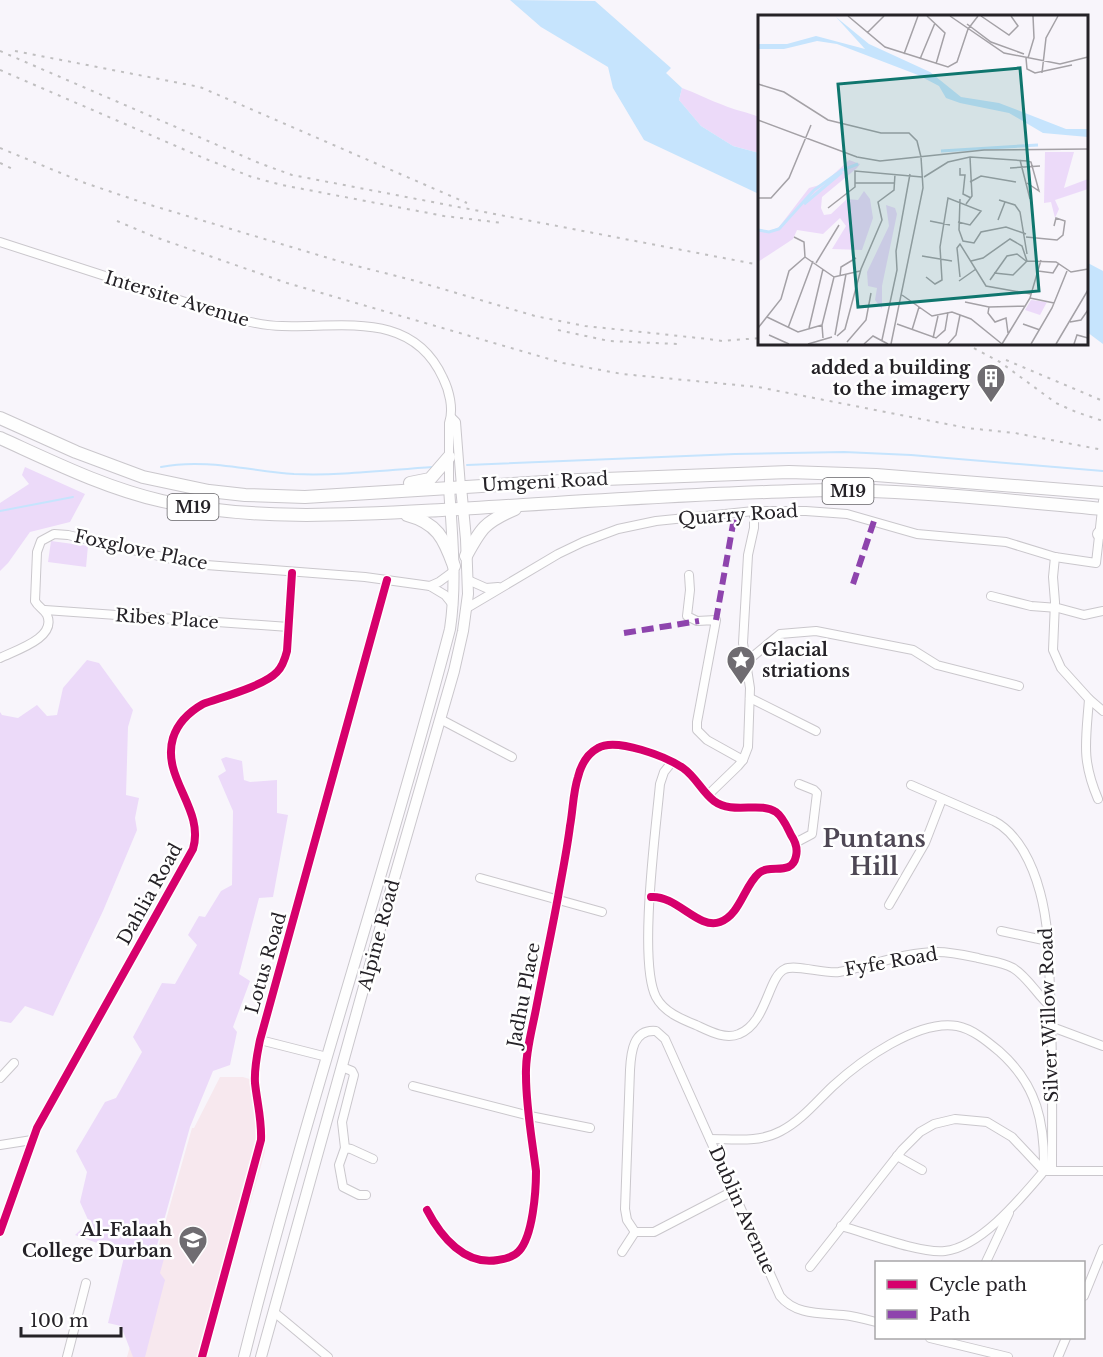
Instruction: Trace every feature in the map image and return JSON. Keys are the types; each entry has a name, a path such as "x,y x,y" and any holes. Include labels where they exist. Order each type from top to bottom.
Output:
{"highway":[{"name":"Umgeni Road","path":"0,418 76,452 143,477 209,491 244,495 305,497 578,480 789,472 876,475 1103,494"},
{"name":"Umgeni Road","path":"0,438 97,481 160,500 192,507 276,515 325,516 398,513 737,493 839,490 1103,506"},
{"path":"305,497 424,481 435,476 449,457"},
{"path":"466,556 485,525 498,516 524,505"},
{"path":"398,513 420,519 438,531 444,540 454,568"}],"main road":[{"path":"455,487 457,509"},
{"name":"Alpine Road","path":"262,1353 326,1123 347,1069 390,893 454,671 467,608 468,580 457,509"},
{"name":"Alpine Road","path":"244,1357 301,1148 450,629 457,509"},
{"path":"370,910 381,892 390,893"},
{"path":"301,1148 308,1151 314,1148 326,1123"},
{"path":"252,1357 257,1350 262,1353"}],"street":[{"name":"Intersite Avenue","path":"0,242 241,320 280,326 363,325 389,330 417,346 435,363 446,385 451,417 449,457 455,487"},
{"name":"Intersite Avenue","path":"451,417 456,422 455,487"},
{"name":"Quarry Road","path":"467,608 567,550 618,529 656,521 754,511 838,513 928,536 1006,542 1055,557 1099,564 1103,506"},
{"path":"672,762 664,772 660,784 651,897 664,897 704,922 713,924 722,922 730,915 758,874 766,870 784,869 793,864 797,855 795,843 777,813 770,809 725,806 715,802 708,795 743,760 749,738 750,698 744,632 748,555 754,528 754,511"},
{"name":"Foxglove Place","path":"45,610 37,605 34,596 37,552 41,541 54,534 68,535 182,562 387,580 430,586"},
{"path":"1055,557 1053,641 1056,659 1060,668 1103,711"},
{"path":"430,586 440,582 454,568"},
{"name":"Dahlia Road","path":"0,1232 32,1140 193,849 194,823 172,770 172,744 178,726 188,714 203,704 266,680 278,672 286,656 292,573"},
{"path":"689,575 688,618 699,621 716,620 697,730 707,740 743,760"},
{"name":"Lotus Road","path":"202,1357 261,1140 260,1110 255,1080 255,1062 260,1040 387,580"},
{"path":"468,580 491,589 504,585"},
{"path":"430,586 444,595 453,605"},
{"path":"991,596 1084,615 1103,611"},
{"path":"0,658 46,632 49,620 45,610"},
{"name":"Ribes Place","path":"45,610 289,627"},
{"path":"746,662 780,634 816,631 913,650 937,666 1019,686"},
{"path":"750,698 816,731"},
{"path":"1089,699 1085,761 1098,799"},
{"path":"440,719 512,758"},
{"name":"Jadhu Place","path":"428,1210 454,1247 482,1262 514,1255 525,1241 536,1186 526,1076 527,1062 576,784 585,759 598,748 612,744 660,756 684,769 708,795"},
{"path":"795,843 812,834 817,793 814,789 799,784"},
{"name":"Silver Willow Road","path":"911,785 1001,824 1016,840 1026,856 1040,890 1048,941 1052,1027 1048,1171"},
{"path":"889,905 925,843 942,799"},
{"path":"480,878 602,912"},
{"name":"Fyfe Road","path":"651,897 649,948 652,985 661,1004 672,1014 722,1035 741,1034 752,1025 764,1008 777,976 785,969 832,973 926,952 951,953 1013,968 1051,1007"},
{"path":"1001,931 1048,941"},
{"path":"710,1138 752,1140 782,1131 801,1117 848,1072 882,1050 924,1030 956,1026 970,1031 994,1047 1022,1076 1040,1112 1048,1171"},
{"path":"1052,1027 1103,1046"},
{"name":"Dublin Avenue","path":"635,1232 627,1220 625,1209 631,1055 635,1041 642,1034 652,1031 660,1033 665,1039 780,1296 785,1302 806,1311 875,1322"},
{"name":"Lotus Road","path":"260,1040 327,1057"},
{"path":"0,1078 14,1063"},
{"path":"347,1069 354,1080 342,1122 345,1148 339,1165 341,1185 358,1195 366,1195"},
{"path":"413,1086 530,1116 590,1128"},
{"path":"810,1267 897,1156 929,1126 945,1121 968,1119 987,1122 999,1127 1012,1137 1048,1171 1103,1171"},
{"path":"0,1145 32,1140"},
{"path":"345,1148 373,1159"},
{"path":"897,1156 922,1170"},
{"path":"841,1226 919,1249 944,1251 964,1245 976,1238 1010,1210 1048,1171"},
{"path":"622,1252 635,1232 654,1232 733,1191"},
{"path":"987,1261 1010,1210"},
{"path":"1085,1291 1103,1249"},
{"path":"67,1357 86,1283"},
{"path":"274,1312 328,1357"},
{"path":"934,1339 1008,1357"},
{"path":"1058,1357 1066,1339"}],"shaded area":[{"path":"682,88 727,107 758,117 758,153 733,146 701,126 679,100"},
{"path":"25,467 85,494 70,522 30,532 0,571 0,503 29,484 22,475"},
{"path":"51,541 88,546 86,567 48,562"},
{"path":"87,660 99,663 133,710 128,727 126,795 139,798 135,818 137,830 103,911 53,1016 25,1006 11,1023 0,1021 0,712 2,715 18,718 37,705 47,716 57,715 63,688"},
{"path":"226,757 242,761 244,780 250,782 277,780 277,813 288,815 273,897 259,898 239,974 250,981 233,1027 237,1032 230,1065 213,1071 190,1127 156,1249 165,1255 160,1273 165,1280 145,1357 133,1357 121,1326 108,1323 125,1253 75,1235 89,1222 80,1202 87,1172 76,1151 105,1102 116,1098 142,1052 133,1037 162,983 175,984 197,945 188,935 199,916 205,917 221,891 232,885 233,811 218,776 226,771 221,759"},
{"name":"Al-Falaah College Durban","path":"220,1077 243,1077 259,1082 266,1135 265,1151 259,1173 205,1357 127,1357 192,1128"}],"water":[{"path":"510,0 595,1 671,68 666,73 682,88 679,100 701,126 733,146 758,153 758,194 644,140 613,88 608,67 541,27"},
{"path":"1088,263 1103,271 1103,344 1088,333"}],"waterway":[{"path":"467,465 844,452 911,455 1103,471"},
{"path":"161,467 211,464 294,474 433,467"},
{"path":"0,511 73,497"}],"railway":[{"path":"0,51 259,163 292,175 758,265"},
{"path":"15,51 200,87 467,203"},
{"path":"0,70 252,177 282,185 444,216 503,223"},
{"path":"0,148 85,183 147,204 535,316 585,326 722,341 758,338"},
{"path":"0,163 15,170"},
{"path":"117,221 155,237 287,283 563,363 622,374 758,387 967,428 1015,433 1103,450"},
{"path":"558,330 609,341 677,344"},
{"path":"968,345 1000,362 1056,403 1103,421"},
{"path":"1006,360 1103,401"}],"marked path":[{"path":"716,620 735,513"},
{"path":"853,584 874,521"},
{"path":"624,633 699,621"}],"cycle path":[{"path":"0,1232 37,1128 193,849 195,834 193,820 173,767 171,753 175,732 185,718 203,704 263,682 279,670 287,651 292,573"},
{"path":"202,1357 261,1140 255,1077 260,1040 387,580"},
{"path":"427,1210 447,1239 455,1247 475,1259 486,1261 512,1256 519,1251 528,1235 536,1171 527,1099 528,1051 558,897 576,783 585,760 594,750 606,745 641,750 683,768 714,801 721,805 770,809 776,812 785,822 796,845 794,862 785,868 769,869 759,873 749,885 737,907 720,922 704,921 670,901 651,897"}],"place":[{"name":"added a building to the imagery","path":"991,404"},
{"name":"Glacial striations","path":"741,686"},
{"name":"Al-Falaah College Durban","path":"193,1266"}],"district":[{"name":"Puntans Hill","path":"874,853"}]}
